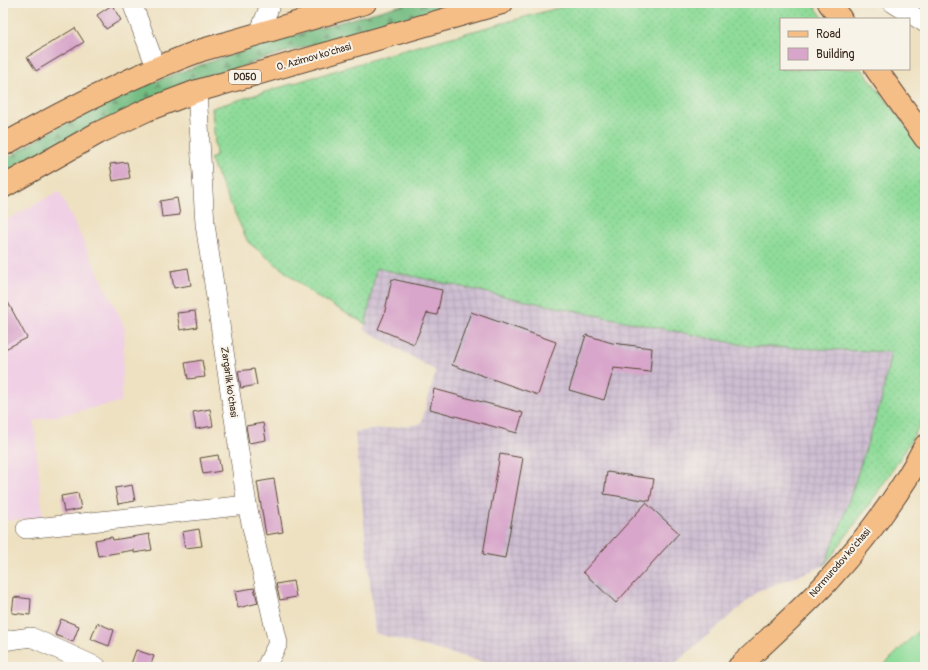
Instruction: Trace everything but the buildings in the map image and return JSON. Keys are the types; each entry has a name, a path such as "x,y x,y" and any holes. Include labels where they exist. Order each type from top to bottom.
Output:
{"main road":[{"path":"3,145 116,86 156,67 202,50 365,3"},
{"name":"O. Azimov ko'chasi","path":"3,186 98,133 147,110 198,90 502,3"},
{"path":"829,3 840,18"},
{"path":"877,70 925,138"},
{"name":"Normurodov ko'chasi","path":"739,667 826,582 876,522 915,464 925,446"}],"street":[{"path":"132,3 156,67"},
{"path":"259,33 271,3"},
{"path":"893,3 925,23"},
{"name":"Zargarlik ko'chasi","path":"198,90 205,224 247,505 278,643 266,667"},
{"path":"26,529 247,505"},
{"path":"3,640 32,638 97,667"}],"shaded area":[{"path":"59,191 125,328 121,402 34,421 43,517 3,521 3,222"},
{"path":"376,268 512,298 748,346 891,352 881,402 843,519 824,566 760,590 671,667 501,667 375,633 355,432 421,424 436,371 364,329"}],"green space":[{"path":"409,3 464,3 265,58 140,104 3,176 3,160 82,114 131,91 234,54"},
{"path":"576,3 812,3 823,18 780,18 780,70 863,70 925,151 925,415 890,474 824,566 843,519 881,402 891,352 748,346 512,298 376,268 366,324 317,297 248,242 210,159 216,156 212,108 397,52"},
{"path":"925,624 925,667 882,667"}]}
